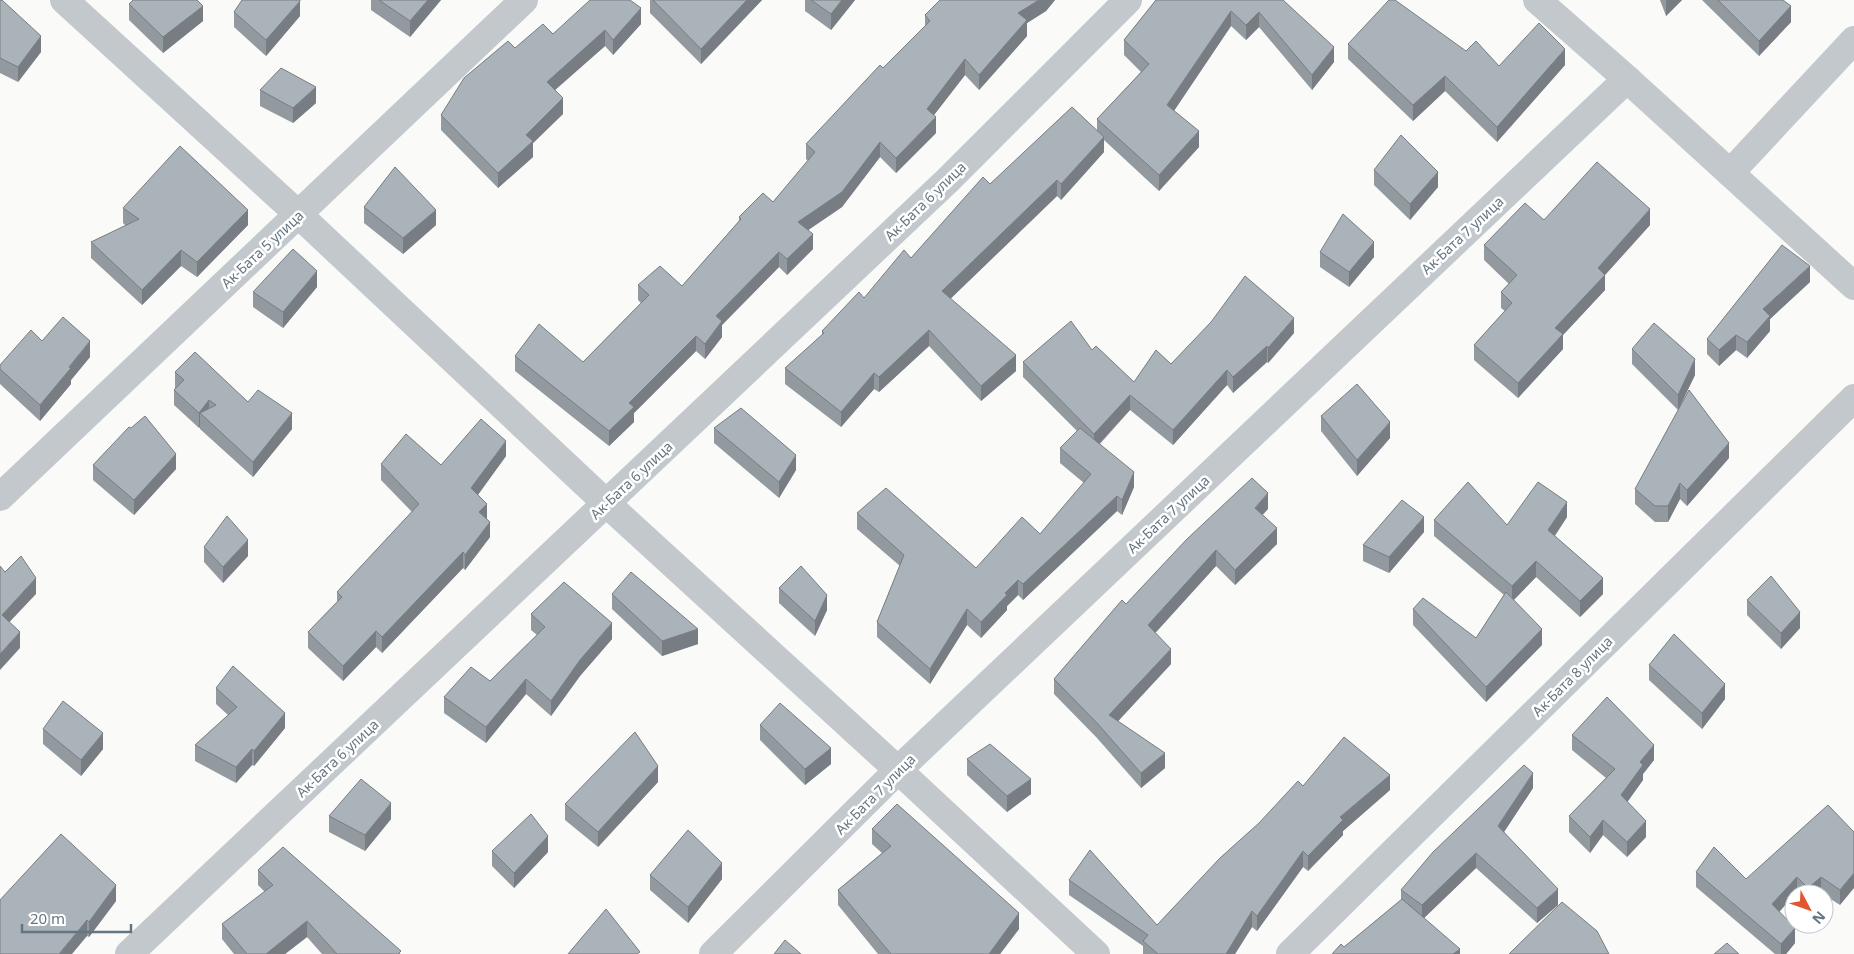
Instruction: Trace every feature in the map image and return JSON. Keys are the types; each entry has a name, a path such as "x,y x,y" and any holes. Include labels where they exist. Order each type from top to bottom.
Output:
{"street":[{"path":"64,0 298,214 606,503 1096,954"},
{"name":"Ак-Бата 5 улица","path":"0,497 524,0"},
{"name":"Ак-Бата 6 улица","path":"129,954 948,180 1128,0"},
{"path":"1537,0 1627,79 1854,286"},
{"path":"1730,173 1854,40"},
{"name":"Ак-Бата 7 улица","path":"713,954 898,770 1627,79"},
{"name":"Ак-Бата 8 улица","path":"1290,954 1854,398"}],"building":[{"path":"0,0 41,36 18,67 0,58"},
{"path":"133,0 197,0 203,6 163,37 129,4"},
{"path":"242,0 300,1 266,40 234,12"},
{"path":"379,0 428,0 410,21"},
{"path":"590,0 630,0 641,8 613,40 605,30 547,82 563,98 526,135 533,141 498,173 441,115 464,78 508,41 515,48 543,24 553,34"},
{"path":"653,0 747,0 701,49"},
{"path":"811,0 842,0 831,14"},
{"path":"940,0 1039,0 1018,13 1027,20 979,75 965,59 927,109 936,117 896,158 880,142 842,192 798,222 813,234 787,259 779,252 716,316 722,321 705,344 696,336 629,403 634,407 609,431 515,356 539,324 583,362 649,295 638,285 660,266 682,286 741,219 739,217 763,193 773,202 815,152 806,144 880,65 883,68 930,21 925,15"},
{"path":"1156,0 1283,0 1334,47 1312,75 1259,12 1246,25 1231,11 1167,105 1199,131 1159,175 1097,119 1149,64 1124,40"},
{"path":"1389,0 1395,0 1466,51 1476,41 1499,66 1539,23 1565,49 1497,127 1445,76 1413,105 1348,44"},
{"path":"1718,0 1783,0 1791,6 1759,41"},
{"path":"281,68 316,87 293,108 260,90"},
{"path":"1072,107 1104,137 1061,184 1057,180 942,291 1016,355 981,386 929,330 879,377 874,373 841,412 785,368 824,333 822,331 859,292 864,298 904,250 911,258 983,177 990,184"},
{"path":"1401,135 1438,172 1410,204 1374,170"},
{"path":"180,146 248,210 197,262 181,250 142,290 91,242 139,219 123,208"},
{"path":"1597,162 1650,209 1598,268 1605,275 1555,328 1563,334 1518,383 1474,345 1512,303 1501,292 1517,275 1484,245 1525,203 1544,220"},
{"path":"395,167 436,210 403,238 364,207"},
{"path":"1343,214 1374,242 1349,272 1320,252"},
{"path":"1782,245 1810,266 1763,309 1770,316 1747,342 1736,335 1719,350 1707,339"},
{"path":"293,249 317,271 283,312 253,292"},
{"path":"1245,276 1294,318 1268,348 1267,346 1233,377 1227,370 1173,430 1130,395 1094,434 1023,362 1071,321 1092,350 1096,346 1134,382 1156,350 1171,364 1211,322"},
{"path":"63,317 90,341 69,367 71,368 40,405 0,369 0,365 31,330 42,341"},
{"path":"1654,323 1695,359 1678,395 1632,349"},
{"path":"195,352 248,402 258,390 292,413 253,462 200,413 216,405 209,400 199,413 174,390 184,380 175,372"},
{"path":"1357,384 1390,422 1357,460 1321,416"},
{"path":"1689,390 1729,443 1687,490 1680,483 1668,506 1655,506 1635,489"},
{"path":"741,408 796,455 779,482 714,428"},
{"path":"145,416 176,454 134,500 93,465 129,427 131,428"},
{"path":"481,419 506,441 471,488 487,504 479,512 490,522 465,555 463,552 382,637 376,631 343,666 308,632 342,597 337,592 419,504 381,464 406,434 441,465"},
{"path":"1080,428 1134,472 1122,500 1117,496 1023,584 1018,580 1005,593 1007,595 981,622 967,609 930,669 877,622 904,555 857,513 886,488 976,568 1022,517 1040,534 1091,474 1060,448"},
{"path":"1252,478 1268,493 1255,508 1277,528 1235,570 1216,550 1148,625 1171,649 1109,715 1165,753 1141,773 1097,723 1054,679 1122,600 1126,604 1187,539"},
{"path":"1468,482 1507,525 1538,482 1567,502 1548,530 1603,578 1580,601 1536,561 1512,586 1434,520"},
{"path":"1402,500 1424,517 1389,557 1363,545"},
{"path":"227,516 248,540 223,567 204,547"},
{"path":"21,556 36,578 2,615 20,632 0,654 0,566 5,572"},
{"path":"801,566 827,595 815,621 779,588"},
{"path":"631,572 698,629 662,641 612,594"},
{"path":"1771,576 1800,612 1781,633 1747,600"},
{"path":"564,582 612,623 580,660 551,701 526,679 486,727 444,697 471,667 490,681 545,627 531,614"},
{"path":"1506,592 1542,629 1486,687 1413,609 1423,598 1476,638"},
{"path":"1674,634 1725,684 1702,713 1649,665"},
{"path":"233,666 285,713 254,751 252,749 236,767 195,745 237,707 216,688"},
{"path":"1607,697 1654,745 1640,762 1643,765 1621,795 1646,821 1627,842 1603,820 1590,837 1569,816 1615,769 1572,735"},
{"path":"63,701 103,733 81,760 43,729"},
{"path":"780,703 831,748 805,769 760,725"},
{"path":"635,732 658,766 598,832 565,804"},
{"path":"1344,737 1390,775 1340,817 1343,820 1308,856 1303,851 1257,916 1252,911 1226,954 1158,954 1143,941 1148,935 1069,880 1090,850 1157,925 1220,858 1259,823 1298,781 1303,786"},
{"path":"990,744 1031,779 1007,796 967,759"},
{"path":"1524,765 1533,773 1498,826 1558,889 1537,908 1476,853 1422,905 1401,890 1433,852"},
{"path":"361,779 391,803 365,835 329,816"},
{"path":"897,804 1019,913 989,954 891,954 838,890 891,846 872,829"},
{"path":"1828,805 1854,832 1854,873 1840,890 1834,884 1821,877 1813,884 1804,884 1797,877 1791,884 1784,884 1784,891 1772,904 1784,917 1784,934 1790,934 1781,944 1696,872 1714,847 1746,879"},
{"path":"531,814 548,836 514,873 492,851"},
{"path":"688,830 722,863 688,907 650,875"},
{"path":"61,834 116,885 89,922 87,920 59,954 0,954 0,900"},
{"path":"283,847 401,951 398,954 337,954 307,921 266,954 247,954 222,924 273,885 258,870"},
{"path":"1402,899 1460,949 1453,954 1332,954 1341,944 1344,947"},
{"path":"1562,902 1597,931 1609,954 1509,954"},
{"path":"606,909 640,952 637,954 568,954"},
{"path":"785,940 801,954 774,954"},
{"path":"1727,943 1739,954 1714,954"}]}
